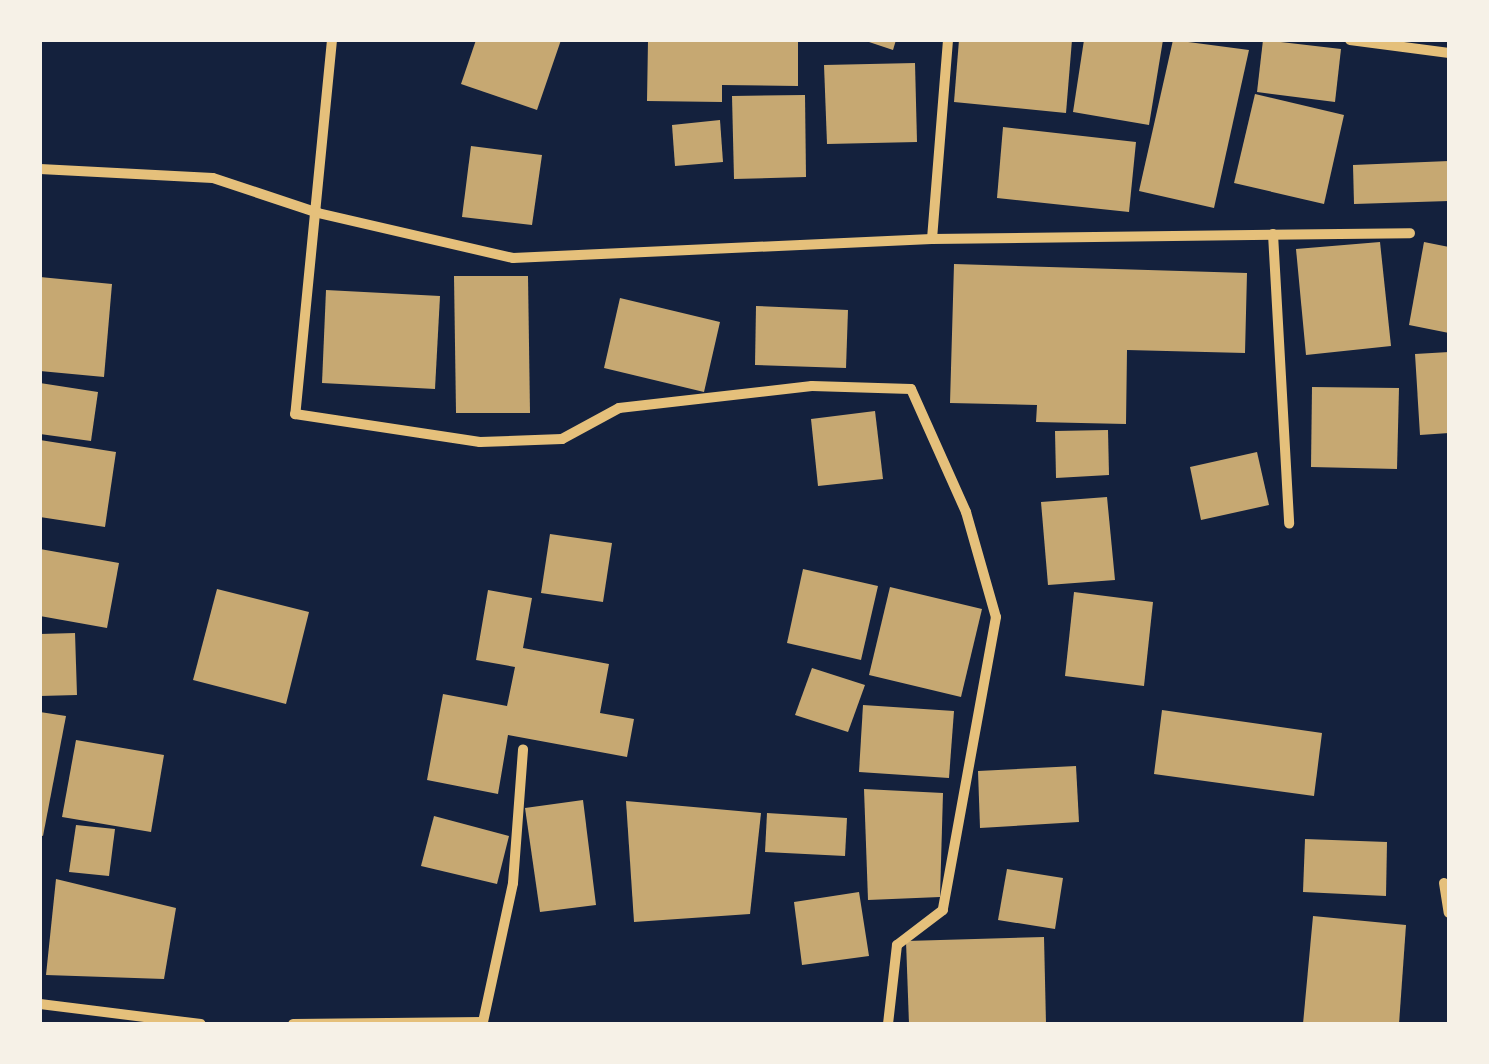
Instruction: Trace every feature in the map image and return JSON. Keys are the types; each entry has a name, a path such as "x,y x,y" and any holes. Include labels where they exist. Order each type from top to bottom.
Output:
{"street":[{"path":"332,40 318,214 295,414 480,442 562,439 620,408 812,386 910,389 966,512 996,617 981,728 957,816 943,910 898,945 888,1024"},
{"path":"932,239 948,40"},
{"path":"1350,40 1449,53"},
{"path":"40,169 213,178 318,214 513,258 932,239 1410,233"},
{"path":"1273,234 1290,524"},
{"path":"293,1024 482,1022 513,883 522,750"},
{"path":"1444,883 1449,913"},
{"path":"40,1004 201,1024"}],"building":[{"path":"476,40 561,40 537,110 461,84"},
{"path":"648,40 798,40 798,86 722,85 722,102 647,101"},
{"path":"863,40 896,40 893,50"},
{"path":"959,40 1072,40 1066,113 954,102"},
{"path":"1084,40 1163,40 1149,125 1073,112"},
{"path":"1173,40 1249,50 1214,208 1139,191"},
{"path":"1263,40 1341,49 1335,102 1257,92"},
{"path":"915,63 917,142 827,144 824,65"},
{"path":"1255,94 1344,115 1324,204 1234,183"},
{"path":"805,95 806,177 734,179 732,96"},
{"path":"720,120 723,162 675,166 672,125"},
{"path":"1003,127 1136,142 1129,212 997,198"},
{"path":"471,146 542,155 532,225 462,217"},
{"path":"1449,161 1449,201 1354,204 1353,165"},
{"path":"1380,242 1391,346 1306,355 1296,249"},
{"path":"1424,242 1449,247 1449,333 1409,325"},
{"path":"954,264 1247,273 1245,353 1127,350 1126,424 1036,422 1037,405 950,403"},
{"path":"454,276 528,276 530,413 456,413"},
{"path":"40,277 112,284 104,377 40,371"},
{"path":"326,290 440,296 435,389 322,383"},
{"path":"620,298 720,322 704,392 604,368"},
{"path":"756,306 848,310 846,368 755,365"},
{"path":"1449,352 1449,433 1420,435 1415,354"},
{"path":"40,383 98,392 91,441 40,434"},
{"path":"1312,387 1399,388 1397,469 1311,467"},
{"path":"875,411 883,479 818,486 811,419"},
{"path":"1108,430 1109,475 1056,478 1055,431"},
{"path":"40,440 116,452 105,527 40,517"},
{"path":"1257,452 1269,505 1201,520 1190,467"},
{"path":"1107,497 1115,580 1048,585 1041,502"},
{"path":"550,534 612,543 603,602 541,593"},
{"path":"40,549 119,563 107,628 40,616"},
{"path":"803,569 878,586 861,660 787,643"},
{"path":"890,587 982,609 961,697 869,675"},
{"path":"217,589 309,612 286,704 193,680"},
{"path":"488,590 532,598 523,648 609,664 600,713 634,719 627,757 508,735 498,794 427,780 443,694 507,706 515,667 476,660"},
{"path":"1074,592 1153,602 1144,686 1065,676"},
{"path":"75,633 77,695 40,696 40,634"},
{"path":"812,668 865,685 848,732 795,715"},
{"path":"863,705 954,711 949,778 859,772"},
{"path":"1162,710 1322,733 1314,796 1154,774"},
{"path":"40,712 66,716 43,836 40,835"},
{"path":"76,740 164,755 151,832 62,817"},
{"path":"1076,766 1079,822 980,828 978,771"},
{"path":"864,789 943,793 940,897 868,900"},
{"path":"583,800 596,905 540,912 525,808"},
{"path":"626,801 761,813 750,914 634,922"},
{"path":"767,813 847,818 845,856 765,852"},
{"path":"434,816 509,836 497,884 421,866"},
{"path":"76,825 115,829 109,876 69,872"},
{"path":"1305,839 1387,842 1386,896 1303,892"},
{"path":"1007,869 1063,878 1055,929 998,920"},
{"path":"56,879 176,908 164,979 46,975"},
{"path":"859,892 869,956 802,965 794,902"},
{"path":"1313,916 1406,925 1399,1024 1303,1024"},
{"path":"1044,937 1046,1024 909,1024 906,941"}]}
